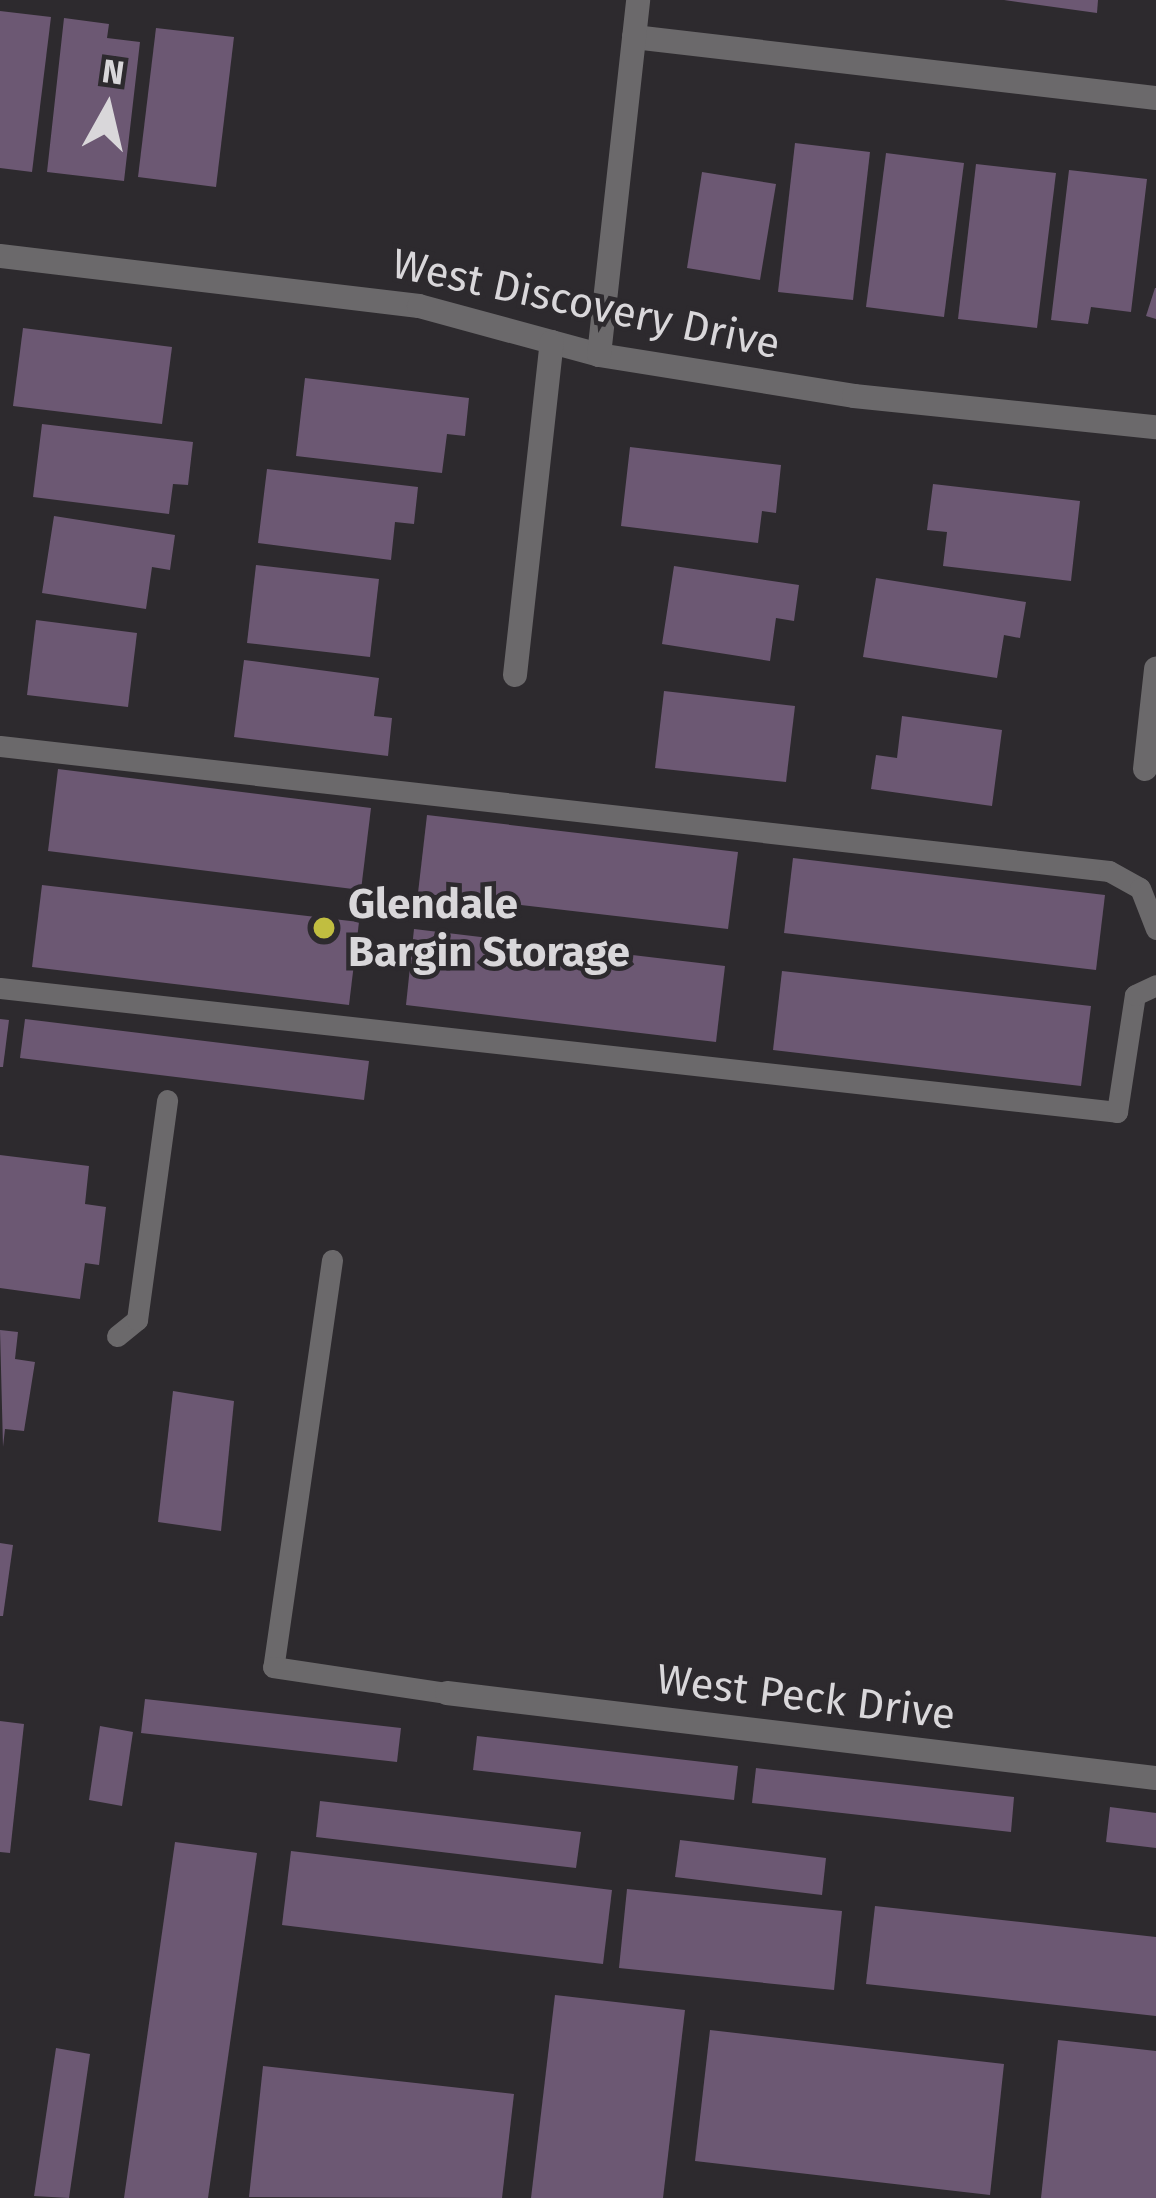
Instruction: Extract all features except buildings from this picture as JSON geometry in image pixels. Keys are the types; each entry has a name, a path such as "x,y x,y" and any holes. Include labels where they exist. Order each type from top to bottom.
{"street":[{"path":"599,355 638,0"},
{"path":"634,37 1156,98"},
{"name":"West Discovery Drive","path":"0,256 419,306 599,355 854,396 1156,427"},
{"path":"515,675 552,342"},
{"path":"1145,769 1156,669"},
{"name":"West Peck Drive","path":"447,1693 1156,1778"}],"lane":[{"path":"0,746 1108,872 1140,888 1156,929"},
{"path":"0,988 1117,1112 1135,994 1156,985"},
{"path":"117,1336 136,1320 167,1100"},
{"path":"332,1260 273,1667 447,1693"}],"place":[{"name":"Glendale Bargin Storage","path":"324,928"}]}
